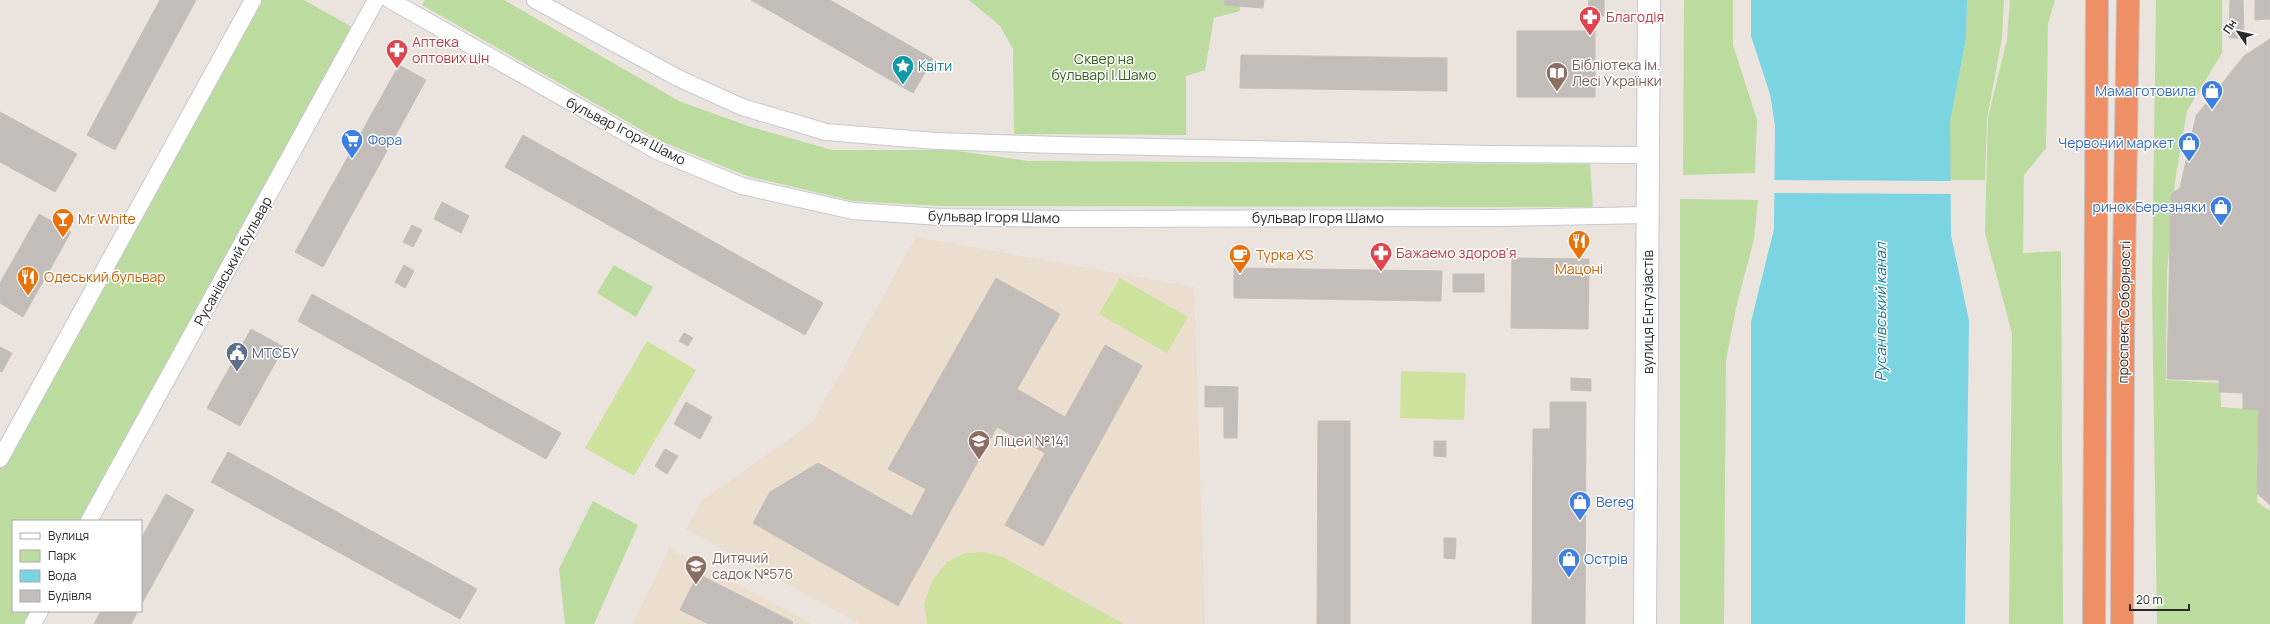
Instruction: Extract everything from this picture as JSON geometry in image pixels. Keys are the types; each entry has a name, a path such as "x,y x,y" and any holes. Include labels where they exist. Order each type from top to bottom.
{"highway":[{"name":"проспект Соборності","path":"2094,624 2097,0"},
{"name":"проспект Соборності","path":"2122,624 2123,338 2128,0"}],"street":[{"path":"0,459 253,0"},
{"name":"Русанівський бульвар","path":"90,520 376,0"},
{"name":"бульвар Ігоря Шамо","path":"390,0 659,152 742,186 853,211 940,217 1063,219 1495,218 1648,215"},
{"path":"535,0 678,78 742,107 826,132 936,141 1058,145 1490,154 1648,155"},
{"name":"вулиця Ентузіастів","path":"1645,624 1649,0"},
{"path":"33,624 39,612"}],"shaded area":[{"name":"Ліцей №141","path":"916,237 1194,287 1205,624 860,624 686,529 701,501 813,422"},
{"name":"Дитячий садок №576","path":"669,548 812,624 633,624"}],"green space":[{"path":"253,0 304,0 359,31 90,520 12,520 12,612 39,612 33,624 0,624 0,459"},
{"path":"425,0 504,0 679,101 748,126 832,150 951,150 1028,161 1590,164 1593,207 940,206 853,201 747,176 663,142 422,5"},
{"name":"Сквер на бульварі І.Шамо","path":"969,0 1239,0 1240,11 1214,18 1205,70 1186,76 1186,135 1014,134 1013,49 1000,26"},
{"path":"1684,0 1733,0 1733,45 1757,120 1755,173 1683,175"},
{"path":"1967,0 2004,0 2002,38 1987,119 1985,180 1950,180 1950,120 1966,39"},
{"path":"2010,0 2055,0 2048,24 2046,148 2024,175 2023,253 2061,251 2063,624 2009,624 2012,333 1985,233 1988,118 2007,39"},
{"path":"2156,0 2222,0 2222,53 2187,111 2175,181 2167,273 2166,380 2220,383 2221,407 2261,410 2257,502 2270,511 2270,624 2157,624 2152,290"},
{"path":"1680,199 1758,200 1754,239 1736,308 1726,360 1724,624 1680,624"},
{"path":"614,265 653,287 636,317 597,293"},
{"path":"1120,278 1188,317 1167,353 1099,314"},
{"path":"647,341 696,370 634,476 585,448"},
{"path":"1401,371 1466,373 1464,420 1400,418"},
{"path":"593,501 638,525 594,624 565,624 559,569"},
{"path":"983,552 1003,557 1124,624 927,624 924,604 932,581 947,562 965,553"}],"water":[{"name":"Русанівський канал","path":"1751,0 1967,0 1966,39 1950,122 1951,235 1969,321 1965,624 1751,624 1751,322 1774,229 1775,126 1770,94 1751,36"}],"pier":[{"path":"1772,180 1952,181 1952,194 1772,193"}],"building":[{"path":"160,0 196,0 115,150 87,135"},
{"path":"751,0 830,0 933,59 913,93"},
{"path":"1225,0 1264,0 1263,8 1224,5"},
{"path":"1589,0 1604,0 1604,16 1588,16"},
{"path":"2230,0 2243,0 2244,38 2229,38"},
{"path":"2255,0 2270,0 2270,19 2255,20"},
{"path":"1517,31 1595,31 1595,97 1517,97"},
{"name":"ринок Березняки","path":"2270,39 2270,505 2257,493 2259,410 2243,409 2243,393 2219,392 2219,380 2167,379 2171,194 2180,188 2196,116 2244,56"},
{"path":"1241,55 1447,58 1447,91 1240,88"},
{"path":"399,65 426,80 323,267 295,252"},
{"path":"0,112 77,154 55,192 0,162"},
{"path":"523,135 823,303 805,335 505,167"},
{"path":"442,202 469,216 461,233 434,219"},
{"path":"39,214 71,232 23,317 0,303 0,283"},
{"path":"412,225 422,230 413,247 403,242"},
{"path":"1512,258 1589,259 1588,329 1511,328"},
{"path":"404,265 414,271 405,288 395,282"},
{"path":"1234,268 1442,271 1441,301 1234,298"},
{"path":"1453,274 1484,274 1484,292 1453,292"},
{"path":"996,278 1060,314 1017,389 1065,417 1105,345 1142,366 1043,546 1005,525 1045,453 997,427 898,606 753,523 770,492 818,463 912,516 926,489 888,469"},
{"path":"312,294 561,433 546,459 298,321"},
{"path":"251,329 284,347 240,426 207,408"},
{"path":"684,333 693,338 688,346 679,341"},
{"path":"0,347 12,353 2,372 0,371"},
{"path":"1571,378 1591,379 1591,391 1571,390"},
{"path":"1205,386 1238,387 1237,438 1224,438 1224,407 1205,407"},
{"path":"686,402 712,417 700,439 674,424"},
{"path":"1550,402 1586,402 1585,624 1532,624 1533,429 1550,429"},
{"path":"1318,421 1350,421 1350,624 1317,624"},
{"path":"1434,441 1446,441 1446,457 1434,456"},
{"path":"665,449 678,456 667,474 655,466"},
{"path":"228,452 477,589 460,619 211,482"},
{"path":"166,494 194,510 142,603 142,537"},
{"path":"1444,538 1456,538 1455,559 1444,558"},
{"path":"698,574 793,622 792,624 709,624 680,610"},
{"path":"100,612 137,612 131,624 94,624"}],"place":[{"name":"Благодія","path":"1590,36"},
{"name":"Аптека оптових цін","path":"397,70"},
{"name":"Квіти","path":"903,86"},
{"name":"Бібліотека ім. Лесі Українки","path":"1557,92"},
{"name":"Мама готовила","path":"2212,110"},
{"name":"Фора","path":"352,160"},
{"name":"Червоний маркет","path":"2189,162"},
{"name":"ринок Березняки","path":"2221,226"},
{"name":"Mr White","path":"63,238"},
{"name":"Мацоні","path":"1579,260"},
{"name":"Бажаемо здоров'я","path":"1381,272"},
{"name":"Турка XS","path":"1240,274"},
{"name":"Одеський бульвар","path":"28,296"},
{"name":"МТСБУ","path":"237,372"},
{"name":"Ліцей №141","path":"979,460"},
{"name":"Bereg","path":"1580,522"},
{"name":"Острів","path":"1569,578"},
{"name":"Дитячий садок №576","path":"696,586"}]}
